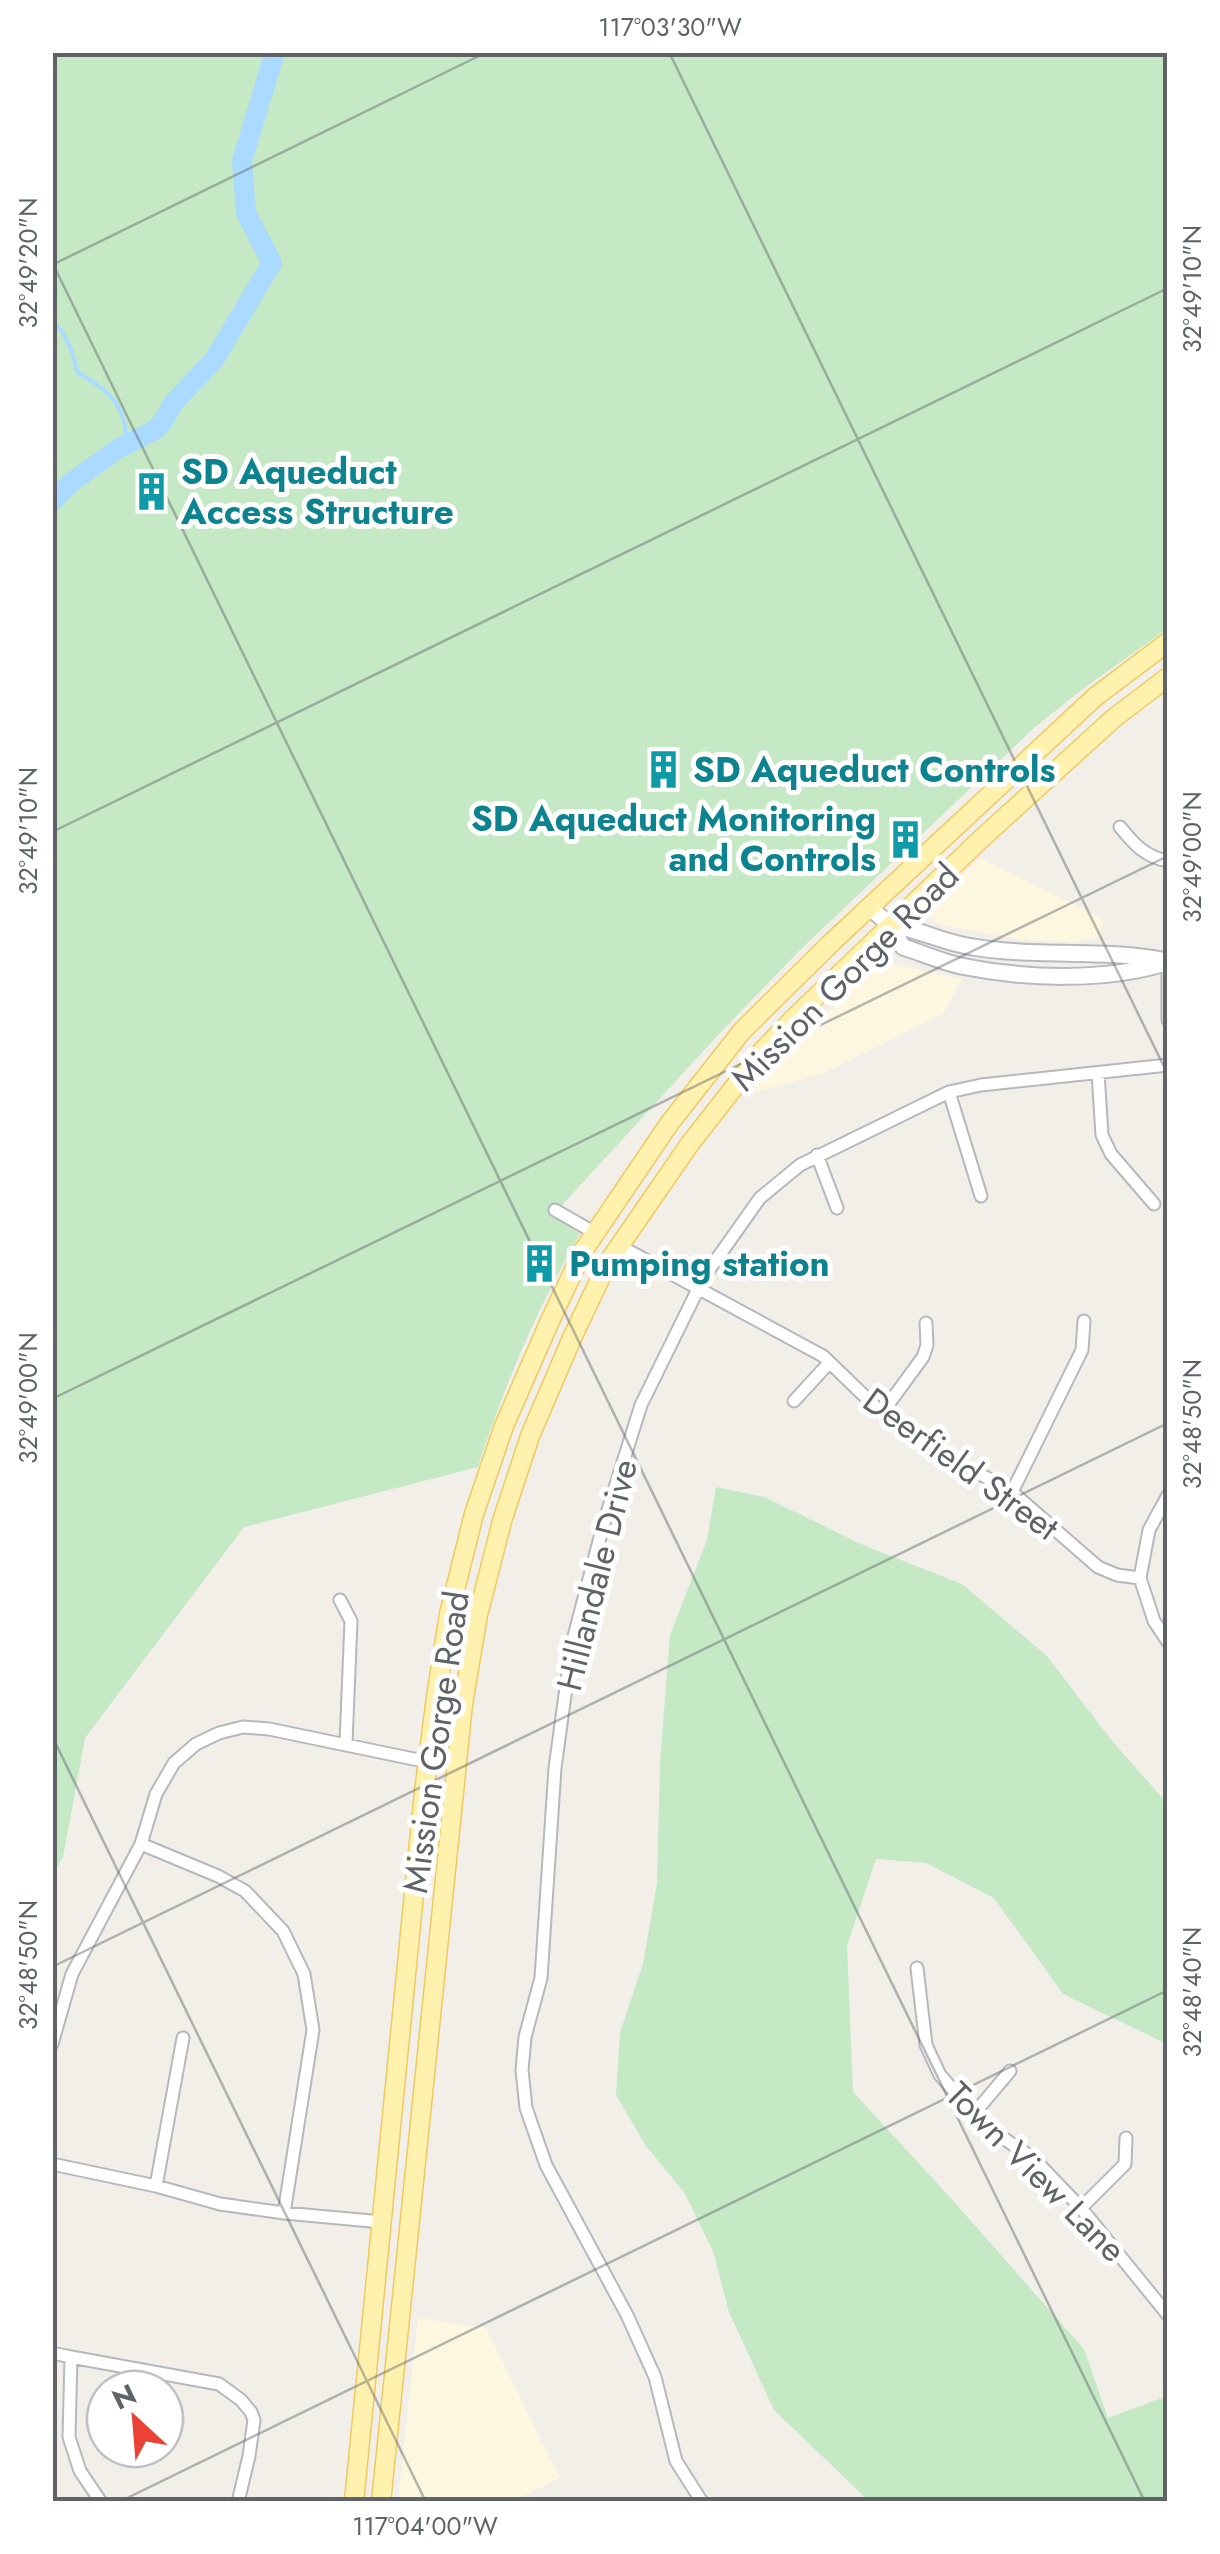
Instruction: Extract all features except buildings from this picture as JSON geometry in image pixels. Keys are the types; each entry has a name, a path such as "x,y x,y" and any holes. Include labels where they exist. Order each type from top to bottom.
{"main road":[{"name":"Mission Gorge Road","path":"354,2502 428,1762 449,1614 474,1514 511,1409 583,1251 669,1124 742,1031 1096,696 1168,642"},
{"name":"Mission Gorge Road","path":"381,2502 463,1704 478,1616 502,1521 530,1436 572,1338 620,1246 689,1144 764,1050 890,926 1114,718 1168,677"},
{"path":"869,907 890,926 911,928 970,947 1042,954 1132,954 1168,964"}],"street":[{"path":"1120,827 1141,850 1168,861"},
{"path":"1168,964 1168,1020"},
{"name":"Hillandale Drive","path":"702,2502 676,2461 655,2377 628,2315 546,2165 526,2108 522,2070 525,2037 540,1978 556,1768 572,1644 641,1405 704,1277 760,1198 800,1165 950,1092 981,1084 1168,1065"},
{"path":"1098,1073 1102,1135 1111,1154 1154,1204"},
{"path":"950,1092 981,1196"},
{"path":"817,1155 836,1208"},
{"path":"556,1210 595,1233"},
{"name":"Deerfield Street","path":"620,1246 823,1356 911,1435 1012,1492 1098,1567 1117,1576 1140,1578"},
{"path":"1012,1492 1082,1350 1084,1322"},
{"path":"882,1412 923,1357 926,1324"},
{"path":"794,1401 829,1363"},
{"path":"1168,1495 1148,1530 1140,1578 1154,1622 1168,1642"},
{"path":"340,1600 350,1621 346,1744"},
{"path":"52,2044 72,1974 141,1844 156,1794 174,1764 196,1744 243,1727 269,1729 428,1762"},
{"path":"141,1844 245,1891 283,1930 304,1974 314,2030 284,2213"},
{"name":"Town View Lane","path":"918,1968 926,2046 940,2074 984,2125 1034,2159 1080,2208 1164,2312"},
{"path":"156,2186 183,2038"},
{"path":"973,2115 1010,2071"},
{"path":"1080,2208 1125,2164 1126,2138"},
{"path":"52,2164 220,2204 382,2222"},
{"path":"52,2353 219,2384 241,2400 254,2420 238,2502"},
{"path":"71,2357 70,2437 80,2471 101,2502"}],"shaded area":[{"path":"980,858 1103,919 1100,937 1075,942 1018,939 937,924 924,912"},
{"path":"879,961 962,979 943,1014 822,1074 745,1095"},
{"path":"418,2318 486,2328 560,2478 513,2501 398,2501"}],"green space":[{"path":"53,53 1167,53 1167,629 1035,727 801,949 553,1215 580,1234 523,1348 478,1467 244,1527 85,1738 63,1857 53,1875"},
{"path":"716,1487 764,1497 863,1545 962,1584 1047,1656 1112,1741 1167,1803 1167,2044 1063,1994 994,1898 926,1863 876,1859 847,1946 853,2092 1084,2349 1108,2418 1167,2396 1167,2501 869,2501 774,2410 729,2312 713,2251 684,2192 646,2146 616,2095 620,2033 643,1964 657,1883 660,1763 670,1635 707,1540"}],"waterway":[{"path":"52,502 69,484 119,448 162,423 174,402 214,360 272,263 246,213 242,161 275,52"},
{"path":"52,321 69,344 77,372 107,392 119,408 127,444"}],"place":[{"name":"SD Aqueduct Access Structure","path":"151,492"},
{"name":"SD Aqueduct Controls","path":"663,770"},
{"name":"SD Aqueduct Monitoring and Controls","path":"906,839"},
{"name":"Pumping station","path":"539,1264"}]}
